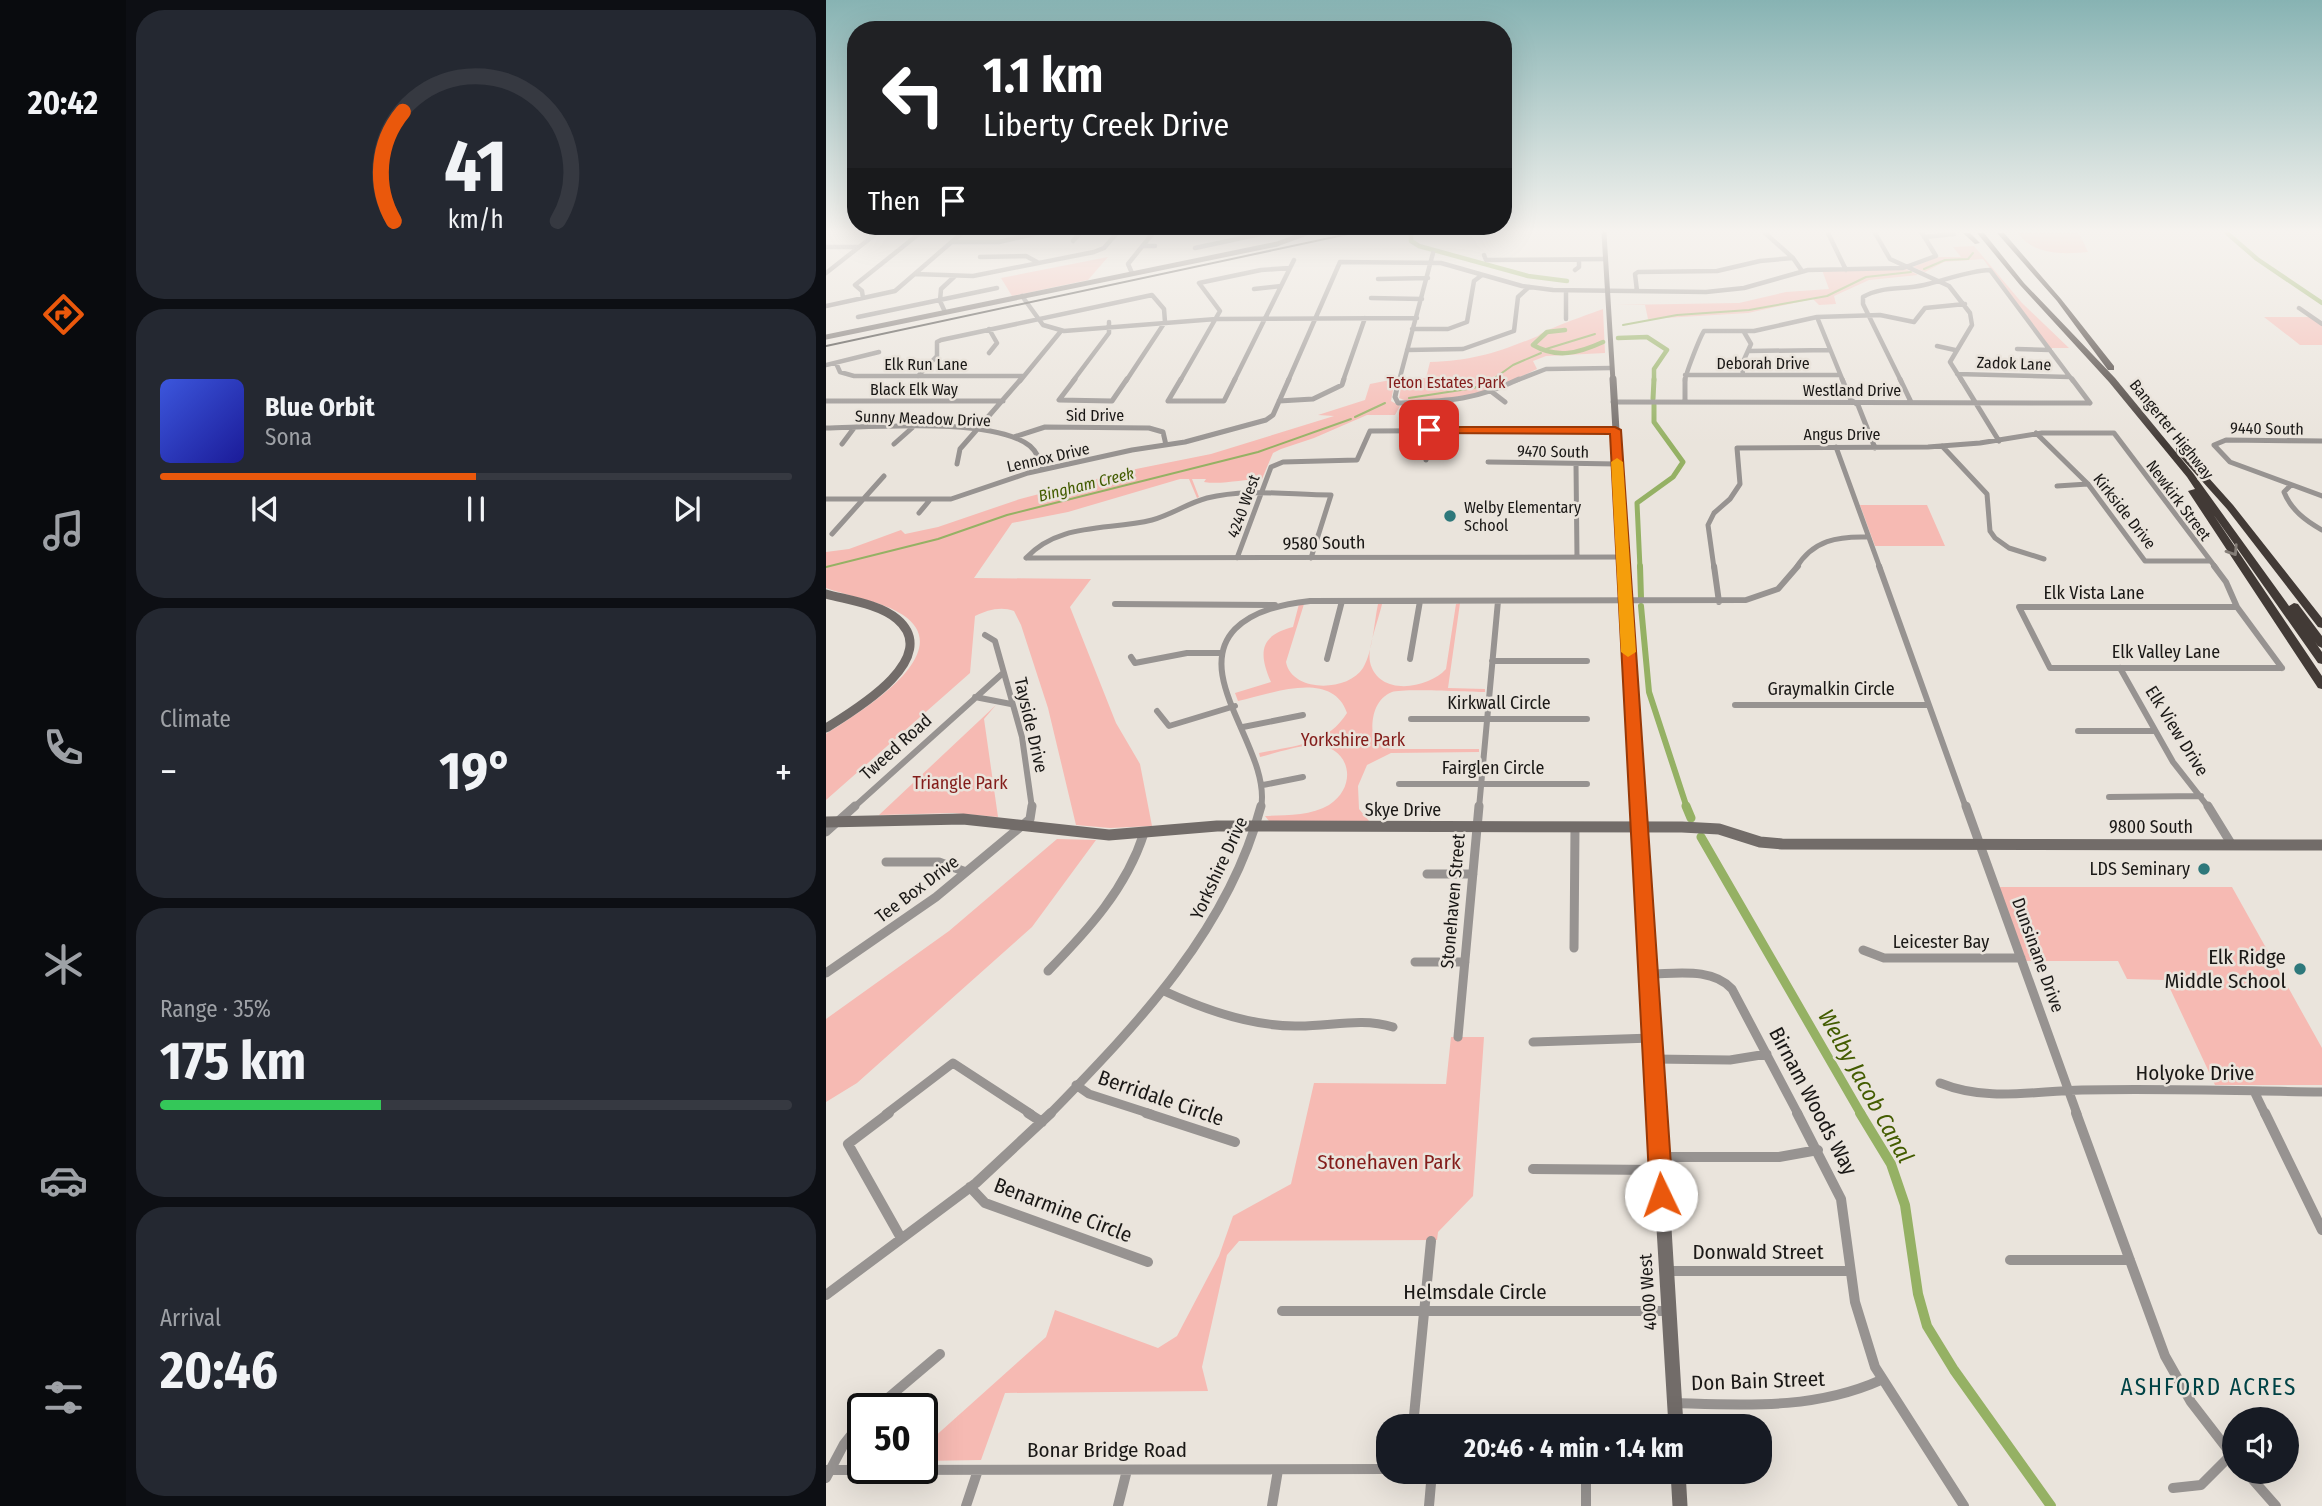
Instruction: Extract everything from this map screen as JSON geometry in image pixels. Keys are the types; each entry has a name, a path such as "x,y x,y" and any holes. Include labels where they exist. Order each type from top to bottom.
{"highway":[{"path":"2029,303 2116,380"},
{"name":"Bangerter Highway","path":"2041,303 2116,380"},
{"name":"Bangerter Highway","path":"2047,303 2116,380 2236,525 2322,644"},
{"path":"2061,303 2116,380"},
{"path":"2160,433 2230,507 2322,625"},
{"path":"2160,433 2322,685"},
{"name":"Bangerter Highway","path":"2160,433 2322,660"}],"main road":[{"path":"826,337 987,303"},
{"name":"4000 West","path":"1607,303 1674,1414"},
{"path":"826,594 895,618 906,628 911,642 905,663 892,680 826,728"},
{"name":"Skye Drive","path":"832,822 948,818 1087,834 1144,833 1206,827 1714,828 1776,844 1980,845"},
{"name":"9800 South","path":"1980,845 2322,845"},
{"path":"1679,1484 1681,1506"}],"street":[{"path":"858,317 928,303"},
{"path":"941,303 945,312"},
{"path":"1027,303 1044,326 1061,331 1109,325 1216,319 1417,318"},
{"path":"918,376 937,356 938,341 1110,303"},
{"path":"1109,325 1109,333 1060,401 1113,401 1164,322 1164,309 1158,303"},
{"path":"1216,303 1219,307 1216,319 1168,401 1224,401 1272,303"},
{"path":"1321,303 1279,401 1313,399 1342,385 1365,318"},
{"path":"1421,303 1396,388 1395,397 1398,403 1447,403 1492,392 1540,370 1611,369"},
{"path":"1412,329 1451,329 1463,326 1470,303"},
{"path":"1407,350 1468,348 1514,331 1517,303"},
{"path":"1566,303 1566,319"},
{"path":"1864,303 1911,402"},
{"path":"2015,303 2070,377"},
{"path":"1685,402 1685,375 1697,352 1700,334 1706,331 1744,332 1816,317 1869,315 1914,322 1925,308 1965,304 1972,322 1950,359 1973,402 1999,440"},
{"path":"2298,308 2322,324"},
{"path":"1816,317 1850,400 1863,417 1875,447"},
{"path":"989,329 997,343 989,354"},
{"path":"957,464 960,449 980,429 1061,331"},
{"path":"1743,375 1742,364 1749,351 1750,340 1744,332"},
{"path":"1937,346 1955,350"},
{"path":"2017,349 2050,350"},
{"path":"1749,351 1830,350"},
{"path":"826,365 878,352"},
{"name":"Elk Run Lane","path":"836,363 839,372 850,375 1023,376"},
{"name":"Zadok Lane","path":"1957,374 2070,377"},
{"name":"Deborah Drive","path":"1685,375 1840,375"},
{"name":"Westland Drive","path":"1613,402 2090,403 2070,377"},
{"path":"1492,392 1506,402"},
{"name":"Black Elk Way","path":"826,401 1003,401"},
{"name":"Lennox Drive","path":"826,499 929,501 963,496 1043,469 1167,445 1259,423 1273,415 1279,401"},
{"name":"Sid Drive","path":"1014,437 1045,427 1149,428 1163,432 1167,445"},
{"name":"Sunny Meadow Drive","path":"826,428 980,429 1014,437 1034,449 1043,469"},
{"path":"842,444 854,428"},
{"path":"894,444 912,428"},
{"path":"1426,460 1431,430 1615,430"},
{"name":"4240 West","path":"1237,558 1259,495 1270,469 1275,464 1357,460 1370,431 1431,430"},
{"name":"Angus Drive","path":"1719,602 1708,525 1714,513 1730,499 1740,484 1741,474 1736,449 1942,446 2036,433 2113,433"},
{"name":"Kirkside Drive","path":"2036,433 2088,484 2145,561 2210,561"},
{"name":"Newkirk Street","path":"2113,433 2226,582 2237,607 2282,668"},
{"name":"9440 South","path":"2291,485 2228,461 2214,445 2222,440 2322,441"},
{"path":"1942,446 1954,462 1987,494 1991,509 1989,525 1997,540 2020,553 2045,559"},
{"name":"Dunsinane Drive","path":"1836,447 2158,1339 2178,1383 2222,1442"},
{"name":"9470 South","path":"1488,462 1617,464"},
{"path":"1576,464 1577,557"},
{"path":"832,534 884,476"},
{"path":"2057,486 2088,484"},
{"path":"2322,496 2291,485 2284,492 2286,498 2306,520 2322,530"},
{"path":"1179,508 1214,496 1331,495 1311,558"},
{"path":"919,513 929,501"},
{"path":"1179,508 1186,514"},
{"name":"9580 South","path":"1179,508 1153,519 1081,529 1035,548 1026,558 1623,557"},
{"path":"1115,604 1746,600 1767,595 1787,582 1813,547 1841,538 1868,537"},
{"path":"1327,659 1342,601"},
{"path":"1409,659 1420,601"},
{"name":"Stonehaven Street","path":"1458,1037 1498,601"},
{"path":"1245,604 1249,619"},
{"path":"1131,657 1135,663 1187,653 1222,653 1229,638 1249,619 1279,605"},
{"name":"Elk Vista Lane","path":"2050,668 2019,607 2237,607"},
{"name":"Tayside Drive","path":"985,635 995,641 1021,737 1032,809 1030,819 1022,825"},
{"name":"Yorkshire Drive","path":"826,1294 970,1187 1042,1122 1164,990 1219,911 1238,874 1262,808 1263,785 1220,668 1222,653"},
{"path":"1492,661 1587,661"},
{"name":"Elk Valley Lane","path":"2050,668 2282,668"},
{"name":"Elk View Drive","path":"2120,668 2179,771 2201,796 2232,845"},
{"name":"Tweed Road","path":"826,832 832,822 1003,673"},
{"path":"975,696 1012,704"},
{"name":"Graymalkin Circle","path":"1735,705 1928,705"},
{"path":"1157,711 1169,726 1235,706"},
{"path":"1243,727 1303,715"},
{"name":"Kirkwall Circle","path":"1410,719 1587,719"},
{"path":"2078,731 2155,731"},
{"path":"1263,785 1303,777"},
{"name":"Fairglen Circle","path":"1399,784 1587,784"},
{"path":"2109,797 2201,796"},
{"name":"Tee Box Drive","path":"826,972 923,907 1022,825"},
{"path":"1574,948 1575,828"},
{"path":"1048,971 1104,909 1131,867 1144,833"},
{"path":"886,862 939,862 966,872"},
{"path":"1427,874 1473,874"},
{"name":"Leicester Bay","path":"1863,950 1884,958 2021,958"},
{"path":"1415,961 1465,962"},
{"name":"Birnam Woods Way","path":"1648,974 1709,974 1724,980 1732,989 1818,1150 1843,1203 1850,1271 1860,1328 1881,1380 1964,1506"},
{"path":"1164,990 1177,997 1273,1025 1303,1027 1370,1021 1392,1027"},
{"path":"1533,1042 1652,1038"},
{"path":"1653,1059 1730,1060 1767,1054"},
{"path":"901,1238 848,1144 953,1063 1042,1122"},
{"name":"Holyoke Drive","path":"1940,1083 1966,1093 2322,1092"},
{"name":"Berridale Circle","path":"1076,1086 1089,1094 1235,1142"},
{"path":"2254,1091 2322,1230"},
{"path":"1533,1169 1779,1157 1818,1150"},
{"name":"Benarmine Circle","path":"970,1187 985,1203 1148,1262"},
{"path":"1414,1414 1431,1241"},
{"path":"2010,1261 2130,1261"},
{"name":"Donwald Street","path":"1666,1271 1850,1271"},
{"name":"Helmsdale Circle","path":"1282,1311 1668,1311"},
{"path":"893,1393 940,1354"},
{"name":"Don Bain Street","path":"1674,1403 1811,1402 1850,1394 1881,1380"},
{"path":"827,1473 847,1440"},
{"path":"2173,1488 2201,1485 2222,1467"},
{"name":"Bonar Bridge Road","path":"827,1473 1376,1469"},
{"path":"966,1506 978,1470"},
{"path":"1118,1506 1128,1470"},
{"path":"1272,1506 1279,1470"},
{"path":"1429,1506 1431,1484"},
{"path":"1586,1484 1586,1506"},
{"path":"2257,1484 2276,1506"}],"green space":[{"path":"1793,303 1748,313 1648,319 1645,305 1615,305"},
{"path":"2016,303 2022,303 2069,348 2050,348"},
{"name":"Teton Estates Park","path":"1603,309 1605,353 1546,356 1533,361 1537,369 1499,387 1454,400 1407,401 1399,398 1403,378 1426,378 1430,362 1473,358 1498,351"},
{"path":"2264,317 2311,317 2322,326 2322,345 2300,345"},
{"path":"1395,379 1391,401 1400,406 1395,415 1367,415 1281,449 1273,453 1262,479 1218,483 1204,482 1206,479 1192,479 1199,497 1197,498 1189,479 1180,479 1068,512 1012,523 974,578 1091,579 1070,607 1116,723 1140,764 1152,826 1110,828 1076,825 1048,708 1021,625 1014,611 1004,609 989,610 975,616 970,673 826,800 826,734 878,699 911,665 919,648 917,631 903,615 876,603 826,588 826,552 849,549 901,530 905,534 938,527 1020,499 1131,470 1211,454 1334,416 1318,415 1365,400 1370,384"},
{"path":"1860,505 1927,505 1945,546 1875,546"},
{"name":"Yorkshire Park","path":"1460,603 1448,688 1485,689 1485,692 1392,692 1377,706 1372,725 1373,738 1391,749 1479,749 1479,752 1391,753 1367,765 1358,786 1359,809 1369,821 1269,821 1265,816 1306,813 1329,805 1339,797 1345,787 1346,767 1335,751 1325,746 1293,748 1260,757 1259,753 1297,746 1319,738 1339,724 1347,713 1339,700 1328,692 1315,688 1283,690 1238,701 1235,693 1271,682 1264,662 1265,647 1274,635 1293,627 1299,604 1304,604 1286,662 1290,672 1298,679 1321,686 1345,682 1363,668 1371,647 1370,662 1383,681 1404,686 1428,681 1446,669 1456,604"},
{"path":"1378,604 1382,604 1374,633 1372,640"},
{"name":"Triangle Park","path":"996,705 984,719 998,817 953,813 879,815"},
{"path":"1057,839 1096,840 1032,927 857,1083 826,1102 826,1019 949,931"},
{"path":"1999,887 2232,887 2322,1048 2322,1085 2215,1085 2166,980 2127,979 2118,961 2026,961"},
{"name":"Stonehaven Park","path":"1451,1037 1484,1037 1473,1196 1438,1232 1437,1240 1239,1241 1227,1255 1202,1367 1208,1391 1005,1393 981,1460 938,1461 938,1434 1046,1337 1055,1310 1158,1348 1177,1336 1219,1256 1233,1216 1291,1184 1314,1083 1446,1084"}],"waterway":[{"name":"Bingham Creek","path":"1623,325 1677,315 1749,310 1786,303"},
{"name":"Bingham Creek","path":"1565,330 1547,332 1533,345 1551,352 1568,353 1603,342"},
{"name":"Bingham Creek","path":"1546,349 1595,334"},
{"name":"Welby Jacob Canal","path":"1618,338 1647,337 1667,350 1654,369 1654,379"},
{"name":"Bingham Creek","path":"1409,398 1474,388 1492,380 1513,365 1541,353"},
{"name":"Welby Jacob Canal","path":"1653,399 1654,379"},
{"name":"Bingham Creek","path":"1355,417 1385,403"},
{"name":"Welby Jacob Canal","path":"1640,568 1637,503 1673,477 1683,462 1654,422 1654,405"},
{"name":"Bingham Creek","path":"826,567 938,539 1007,515 1258,452 1351,419"},
{"name":"Welby Jacob Canal","path":"1640,566 1641,598"},
{"name":"Welby Jacob Canal","path":"1641,606 1649,692 1687,808"},
{"name":"Welby Jacob Canal","path":"1686,806 1691,818"},
{"name":"Welby Jacob Canal","path":"1701,837 1861,1114"},
{"name":"Welby Jacob Canal","path":"1860,1113 1891,1164 1905,1205 1918,1294 1927,1326 1954,1370 2051,1506"}],"tram line":[{"path":"826,346 1025,303"}],"slow traffic":[{"path":"1617,462 1628,652"}],"place":[{"name":"Welby Elementary School","path":"1450,516"},
{"name":"LDS Seminary","path":"2204,869"},
{"name":"Elk Ridge Middle School","path":"2300,969"}],"district":[{"name":"ASHFORD ACRES","path":"2209,1387"}],"route":[{"path":"1429,430 1615,430 1661,1195"}]}
